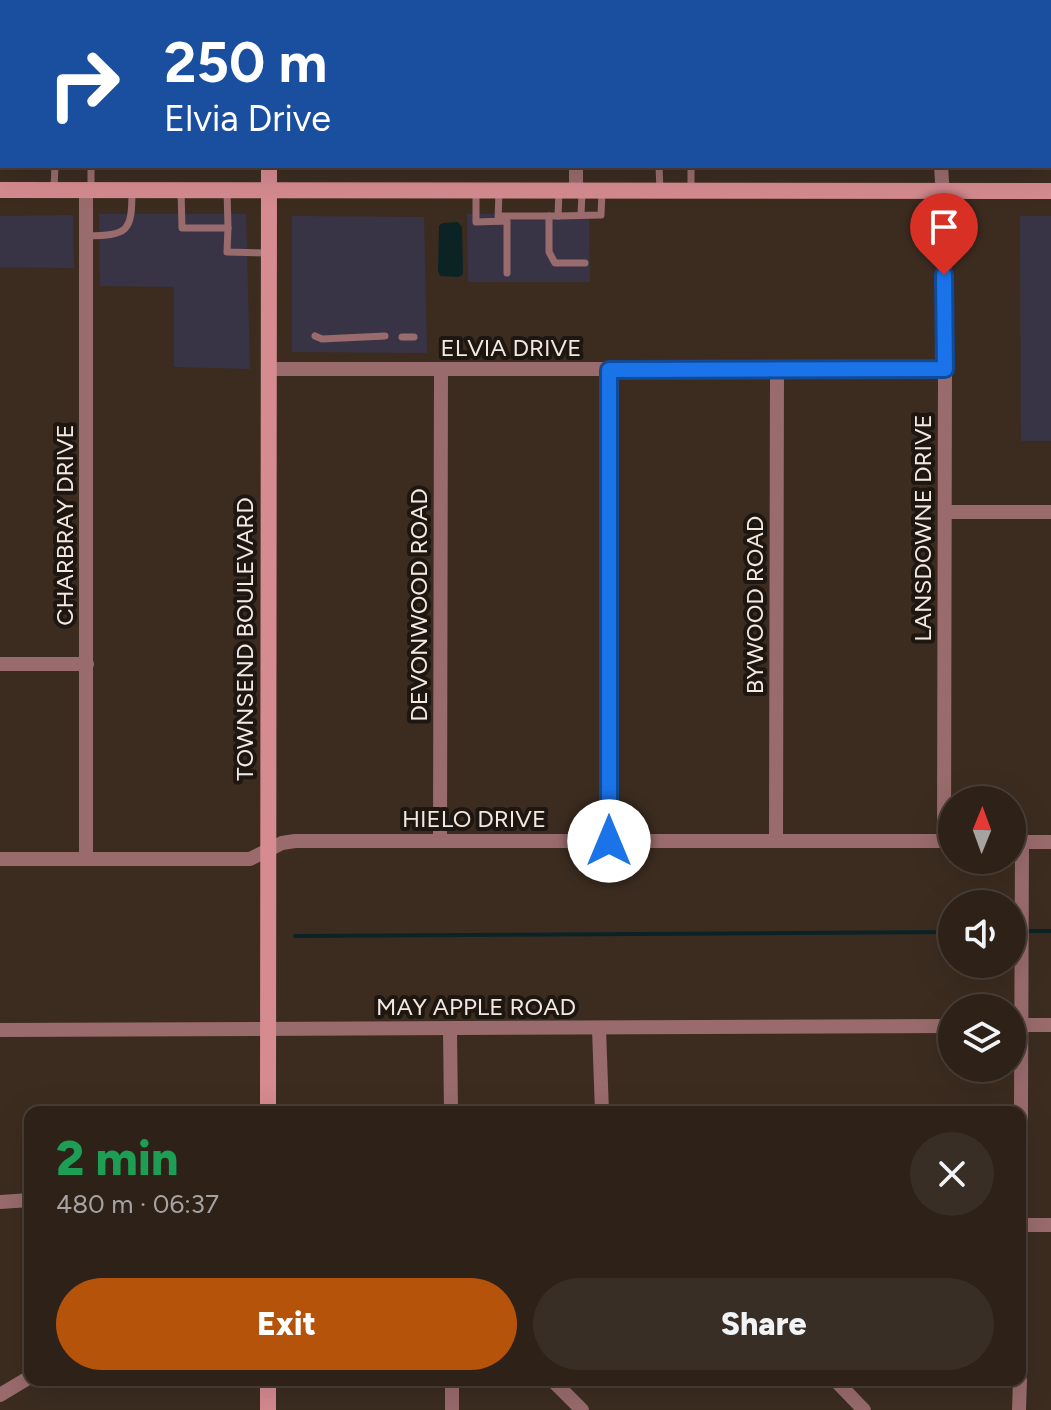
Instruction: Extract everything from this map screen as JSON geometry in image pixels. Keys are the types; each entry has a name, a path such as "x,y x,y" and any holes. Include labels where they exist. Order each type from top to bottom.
{"main road":[{"name":"TOWNSEND BOULEVARD","path":"268,1106 269,168"},
{"path":"0,190 1051,191"},
{"path":"268,1386 268,1410"}],"street":[{"path":"572,191 576,168"},
{"name":"LANSDOWNE DRIVE","path":"941,168 947,786"},
{"name":"CHARBRAY DRIVE","path":"86,859 88,190"},
{"name":"ELVIA DRIVE","path":"269,369 945,369"},
{"name":"BYWOOD ROAD","path":"776,841 777,369"},
{"name":"DEVONWOOD ROAD","path":"440,841 441,370"},
{"path":"609,370 609,841"},
{"path":"945,512 1051,512"},
{"path":"0,664 87,664"},
{"name":"HIELO DRIVE","path":"0,859 250,859 269,848 295,841 938,841"},
{"path":"1026,842 1051,842"},
{"path":"1017,874 1018,994"},
{"path":"1026,1025 1051,1025"},
{"name":"MAY APPLE ROAD","path":"0,1030 938,1026"},
{"path":"599,1029 602,1106"},
{"path":"450,1030 451,1106"},
{"path":"1019,1082 1020,1106"},
{"path":"0,1202 24,1200"},
{"path":"1026,1225 1051,1225"},
{"path":"0,1395 24,1381"},
{"path":"452,1386 452,1410"},
{"path":"558,1386 582,1410"},
{"path":"841,1386 864,1410"},
{"path":"1019,1410 1020,1386"}],"lane":[{"path":"54,190 55,168"},
{"path":"88,190 91,168"},
{"path":"659,168 660,191"},
{"path":"691,168 691,191"},
{"path":"86,236 116,236 123,233 131,223 132,190"},
{"path":"181,190 182,228 228,228"},
{"path":"227,190 227,252 269,253"},
{"path":"476,191 476,222 601,215 602,191"},
{"path":"498,219 499,191"},
{"path":"572,191 581,215"},
{"path":"572,191 553,216 549,252 555,263 585,263"},
{"path":"498,219 507,221 507,273"},
{"path":"315,336 322,339 385,336"},
{"path":"402,337 414,337"}],"shaded area":[{"path":"99,214 246,214 250,369 174,367 174,287 100,286"},
{"path":"467,214 589,214 590,282 468,282"},
{"path":"73,215 74,268 0,267 0,216"},
{"path":"292,216 424,217 427,353 292,352"},
{"path":"1020,216 1051,216 1051,441 1021,441"}],"water":[{"path":"458,222 462,227 463,274 459,277 440,276 439,226"}],"waterway":[{"path":"1026,931 1051,931"},
{"path":"295,936 938,932"}],"route":[{"path":"609,841 609,370 945,369 944,275"}]}
